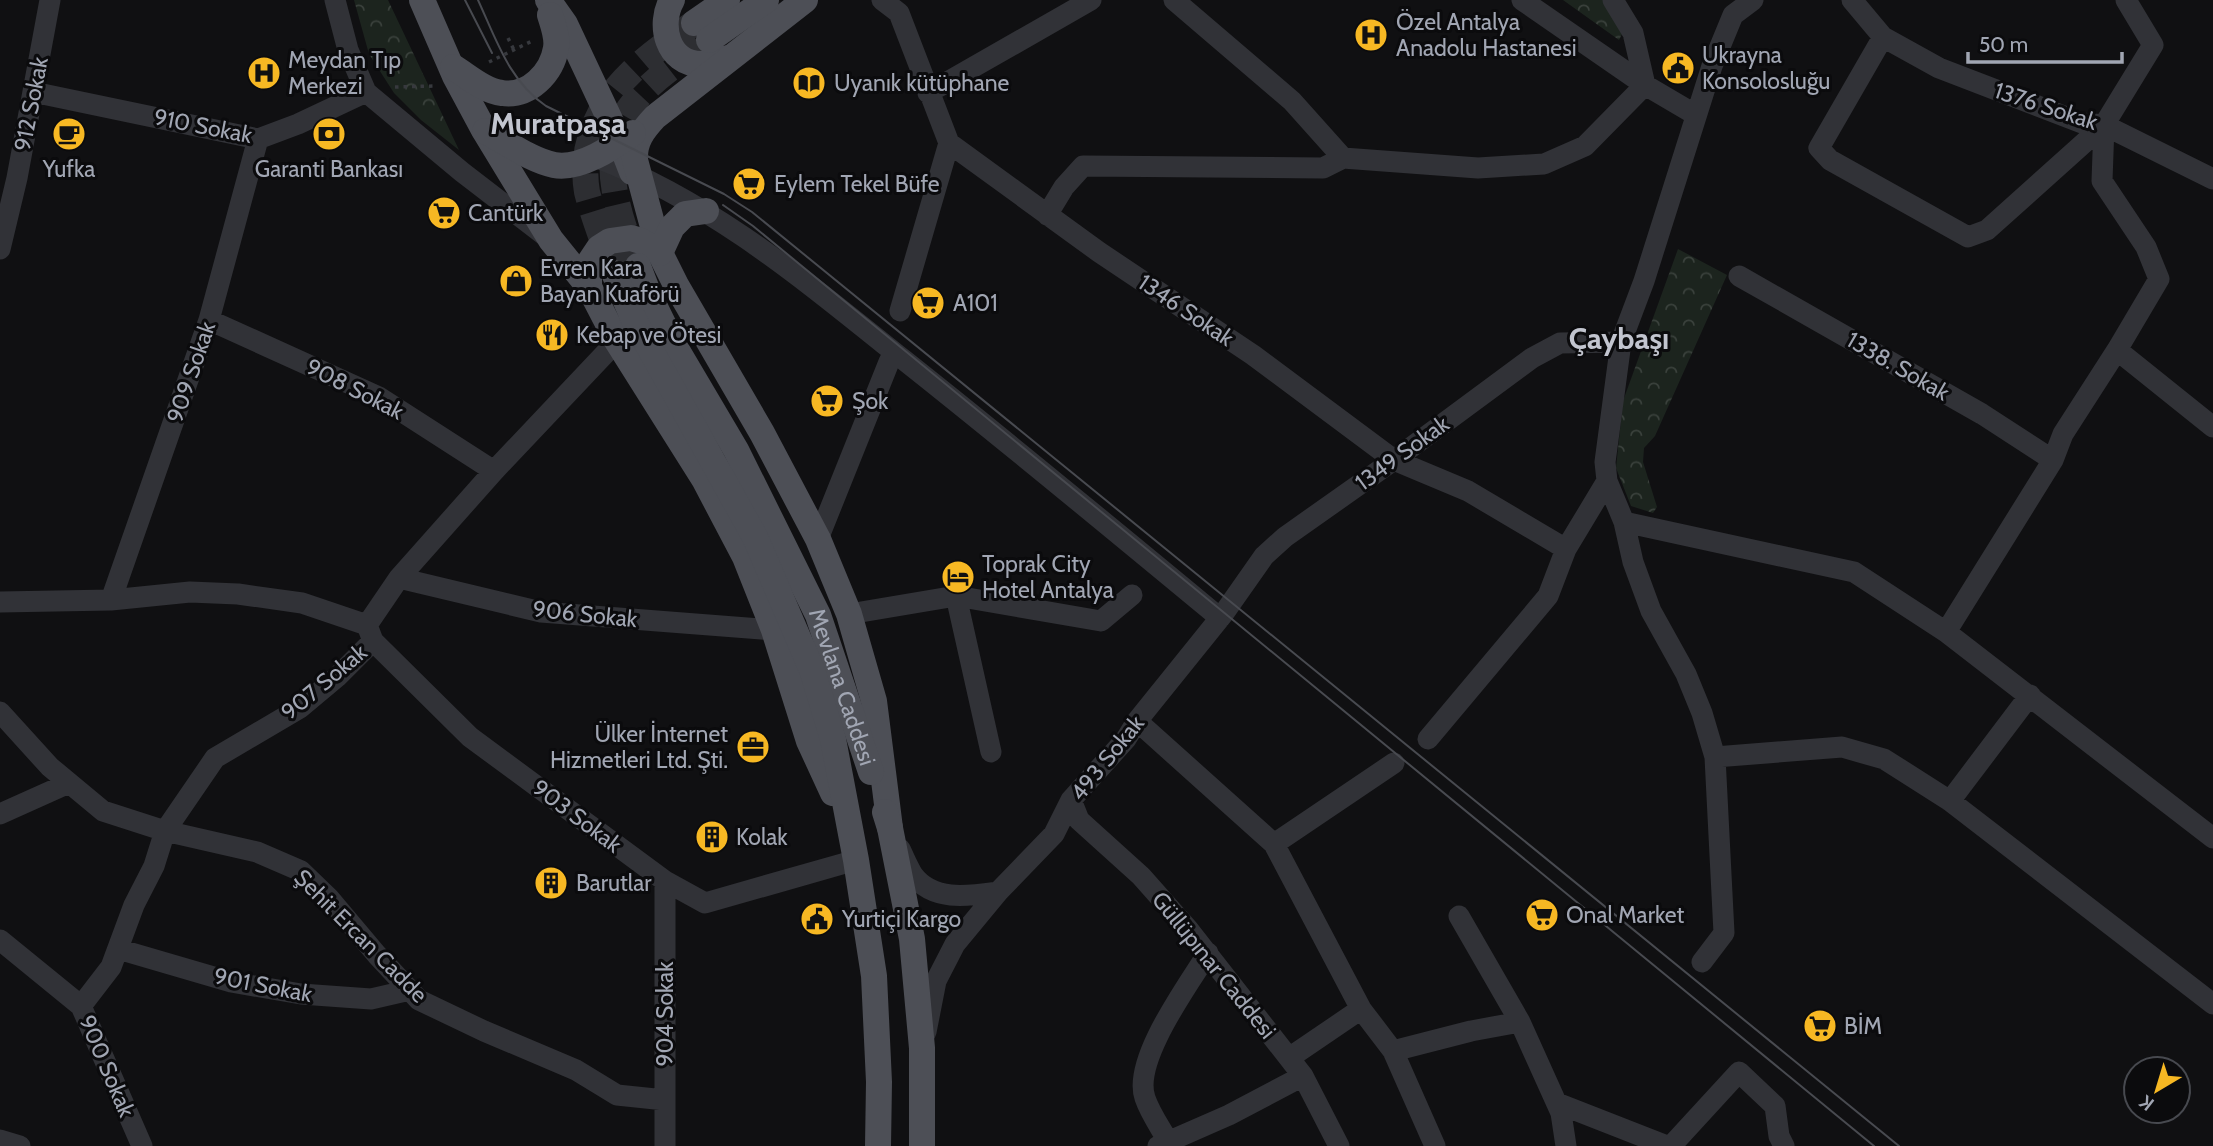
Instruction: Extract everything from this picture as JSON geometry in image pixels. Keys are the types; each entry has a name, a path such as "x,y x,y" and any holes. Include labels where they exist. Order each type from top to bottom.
{"main road":[{"path":"422,0 484,130 551,240 589,288 617,341 704,479 745,557 774,631 809,741 850,829"},
{"path":"457,70 484,88 502,93 526,91 548,69 556,47 555,29 547,0"},
{"path":"547,0 565,24 635,172 646,206 637,264"},
{"path":"672,0 664,19 665,30 673,49 690,61 700,64 729,58"},
{"path":"727,0 702,32 766,0"},
{"path":"484,130 533,157 556,166 595,157 655,117 805,0"},
{"path":"635,172 635,149 641,133 655,117"},
{"path":"637,264 685,214 706,211"},
{"path":"589,288 589,263 599,248 610,241 631,238 641,241 637,264"},
{"path":"637,264 676,285 762,433 818,539 849,614 874,701 890,828"},
{"name":"Mevlana Caddesi","path":"637,264 671,340 736,450 818,615 890,828 912,939 922,1048 922,1146"},
{"name":"Mevlana Caddesi","path":"637,264 634,320 755,537 812,670 834,739 874,976 879,1082 878,1146"}],"street":[{"name":"912 Sokak","path":"0,249 9,176 33,92 50,0"},
{"path":"335,0 348,51 366,92 462,172 551,240"},
{"path":"882,0 899,13 948,143 900,311"},
{"path":"928,93 1091,0"},
{"path":"1174,0 1292,102 1343,158"},
{"path":"1522,0 1645,85 1696,115"},
{"path":"1614,0 1633,33 1645,85"},
{"path":"1702,962 1724,933 1715,757 1702,713 1686,674 1651,611 1633,562 1624,522 1607,481 1605,462 1621,342 1644,281 1733,8 1753,0"},
{"name":"1376 Sokak","path":"1852,0 1883,37 1939,68 2082,123 2104,125 2213,179"},
{"path":"1883,37 1819,148 1830,160 1968,237 1987,230 2104,125 2153,45 2126,0"},
{"path":"1047,215 1064,187 1083,166 1323,167 1343,158 1478,169 1544,164 1585,146 1645,85"},
{"name":"910 Sokak","path":"33,92 258,139 298,124 366,92"},
{"path":"1946,632 2053,460 2063,433 2159,279 2146,247 2102,181 2104,125"},
{"name":"909 Sokak","path":"111,600 209,320 258,139"},
{"name":"1346 Sokak","path":"948,143 1047,215 1253,355 1394,460 1468,491 1566,550"},
{"path":"595,157 635,172 706,211 774,257 1058,482 1218,620"},
{"name":"1338. Sokak","path":"1739,276 1982,414 2053,460"},
{"name":"908 Sokak","path":"209,320 379,397 494,471"},
{"name":"907 Sokak","path":"81,1006 111,967 134,905 154,866 165,831 215,758 300,708 337,677 370,633 399,578 494,471 617,341"},
{"name":"1349 Sokak","path":"1218,620 1264,556 1285,537 1521,366 1560,343 1621,342"},
{"path":"2117,350 2213,427"},
{"path":"818,539 889,362"},
{"path":"1428,739 1548,596 1566,550 1607,481"},
{"path":"1624,522 1854,572 1946,632 2213,838"},
{"name":"906 Sokak","path":"399,578 541,612 774,631"},
{"name":"903 Sokak","path":"0,602 111,600 190,592 238,594 302,603 370,633 470,737 665,881 705,903 856,860"},
{"path":"849,614 956,596 1101,621 1132,595"},
{"path":"956,596 991,752"},
{"name":"493 Sokak","path":"922,1048 936,981 955,944 998,892 1054,834 1071,800 1126,739 1137,721 1218,620"},
{"path":"1950,801 2030,695"},
{"name":"Şehit Ercan Cadde","path":"0,712 50,768 103,811 165,831 257,852 300,871 329,898 419,1000 576,1070 617,1095 665,1100"},
{"path":"1137,721 1274,844 1361,1009 1393,1051 1435,1146"},
{"path":"1715,757 1842,747 1884,759 1950,801 2213,1004"},
{"path":"1274,844 1394,763"},
{"path":"0,814 69,783"},
{"name":"Güllüpınar Caddesi","path":"1071,800 1079,820 1140,876 1208,953 1303,1076 1339,1146"},
{"path":"890,828 913,874 923,885 954,897 998,892"},
{"name":"904 Sokak","path":"665,881 666,1146"},
{"path":"1460,916 1521,1023 1561,1112 1566,1146"},
{"name":"900 Sokak","path":"0,940 81,1006 142,1146"},
{"name":"901 Sokak","path":"118,949 231,982 301,994 371,999 410,990"},
{"path":"1208,953 1161,1029 1143,1068 1144,1096 1163,1144 1229,1115 1303,1076"},
{"path":"1289,1058 1361,1009"},
{"path":"1393,1051 1471,1031 1521,1023"},
{"path":"1557,1103 1669,1146 1740,1072 1775,1106 1779,1136 1784,1146"},
{"path":"0,1140 20,1146"}],"path":[{"path":"457,70 514,50 555,29"},
{"path":"508,38 514,50"},
{"path":"395,87 434,86"}],"green space":[{"path":"354,0 388,0 459,150 421,120 394,93 369,54"},
{"path":"1563,0 1603,0 1623,32 1619,40"},
{"path":"1678,249 1727,275 1655,436 1644,448 1643,462 1657,507 1653,513 1631,506 1616,468 1623,401"}],"tunnel":[{"path":"614,273 587,192 586,165 590,139 606,102 631,72 694,23"},
{"path":"638,266 617,204 612,162 615,141 622,121 642,93 709,40"}],"tram line":[{"path":"465,0 492,53"},
{"path":"478,0 513,72 533,96 546,106 724,194 752,212 1899,1146"},
{"path":"723,205 753,226 1874,1146"}],"place":[{"name":"Özel Antalya Anadolu Hastanesi","path":"1371,35"},
{"name":"Ukrayna Konsolosluğu","path":"1678,68"},
{"name":"Meydan Tıp Merkezi","path":"264,73"},
{"name":"Uyanık kütüphane","path":"809,83"},
{"name":"Yufka","path":"69,134"},
{"name":"Garanti Bankası","path":"329,134"},
{"name":"Eylem Tekel Büfe","path":"749,184"},
{"name":"Cantürk","path":"444,213"},
{"name":"Evren Kara Bayan Kuaförü","path":"516,281"},
{"name":"A101","path":"928,303"},
{"name":"Kebap ve Ötesi","path":"552,335"},
{"name":"Şok","path":"827,401"},
{"name":"Toprak City Hotel Antalya","path":"958,577"},
{"name":"Ülker İnternet Hizmetleri Ltd. Şti.","path":"753,747"},
{"name":"Kolak","path":"712,837"},
{"name":"Barutlar","path":"551,883"},
{"name":"Onal Market","path":"1542,915"},
{"name":"Yurtiçi Kargo","path":"817,919"},
{"name":"BİM","path":"1820,1026"}],"district":[{"name":"Muratpaşa","path":"558,124"},
{"name":"Çaybaşı","path":"1619,339"}]}
